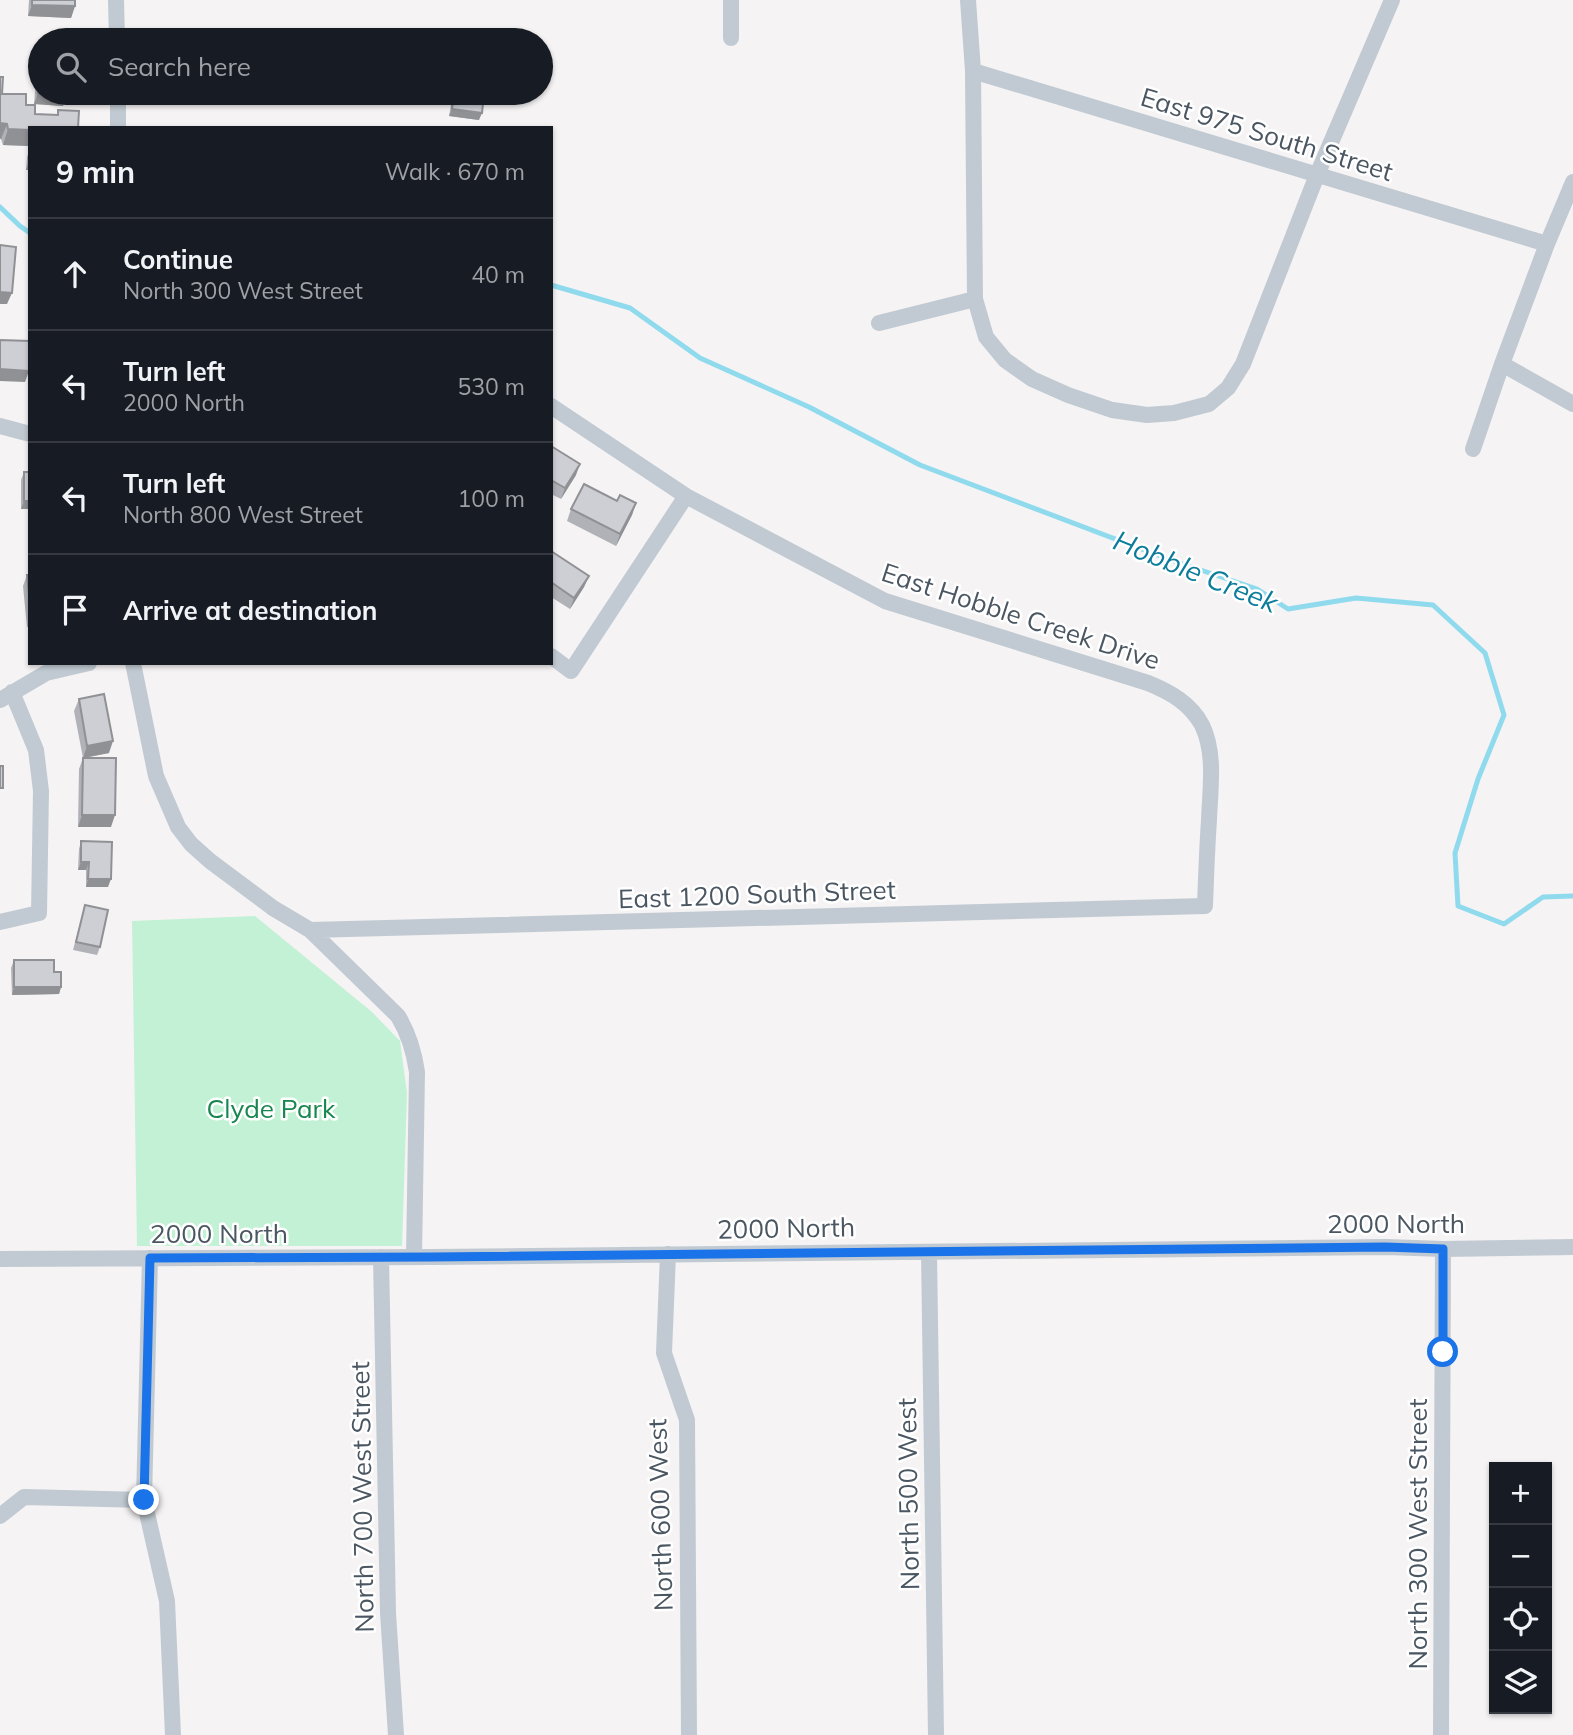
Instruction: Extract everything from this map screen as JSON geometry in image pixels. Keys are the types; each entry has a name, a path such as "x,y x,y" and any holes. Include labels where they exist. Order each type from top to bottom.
{"street":[{"path":"116,0 117,28"},
{"path":"731,0 731,38"},
{"path":"968,0 973,71 975,299 986,337 1005,360 1044,385 1112,410 1147,415 1174,413 1209,404 1228,388 1243,364 1317,175 1392,0"},
{"name":"East 975 South Street","path":"973,71 1546,244"},
{"path":"118,105 118,126"},
{"path":"1473,449 1546,244 1573,182"},
{"path":"879,323 975,299"},
{"path":"1502,364 1573,404"},
{"name":"East Hobble Creek Drive","path":"553,407 686,496 885,601 1170,692 1188,706 1201,725 1209,747 1211,770 1205,906"},
{"path":"0,426 28,433"},
{"path":"553,658 571,671 686,496"},
{"path":"0,922 38,913 41,791 36,750 6,696 46,673 80,665"},
{"path":"133,665 156,776 178,827 191,844 210,861 273,908 310,930 398,1016 407,1031 413,1049 417,1082 414,1257"},
{"name":"East 1200 South Street","path":"310,930 1205,906"},
{"name":"2000 North","path":"0,1259 1573,1247"},
{"name":"North 300 West Street","path":"1441,1735 1443,1249"},
{"name":"North 500 West","path":"929,1252 936,1735"},
{"name":"North 600 West","path":"668,1254 664,1353 687,1420 689,1735"},
{"name":"North 700 West Street","path":"381,1257 388,1613 396,1735"},
{"path":"150,1258 144,1500 167,1601 173,1735"},
{"path":"0,1516 24,1497 144,1500"}],"green space":[{"name":"Clyde Park","path":"255,916 372,1012 400,1041 407,1093 402,1246 137,1246 132,921"}],"building":[{"path":"32,0 75,0 75,6 32,5"},
{"path":"0,77 3,77 2,94 26,94 26,105 35,105 35,114 58,115 58,110 79,111 78,126 28,126 28,130 8,129 7,124 0,123"},
{"path":"452,105 483,105 482,113 452,109"},
{"path":"0,245 16,247 12,293 0,292"},
{"path":"0,340 28,341 28,371 0,369"},
{"path":"553,447 580,464 565,488 553,481"},
{"path":"24,472 28,472 28,501 24,501"},
{"path":"584,484 617,501 620,495 636,503 620,534 571,509"},
{"path":"553,552 589,576 574,598 553,583"},
{"path":"104,694 113,741 87,746 79,699"},
{"path":"83,758 116,758 115,815 82,815"},
{"path":"0,766 3,766 3,788 0,788"},
{"path":"81,841 112,842 111,879 88,879 89,862 81,862"},
{"path":"85,905 108,910 100,947 76,942"},
{"path":"14,960 54,960 54,972 61,972 61,987 14,987"}],"waterway":[{"name":"Hobble Creek","path":"0,207 28,232"},
{"name":"Hobble Creek","path":"553,286 630,308 700,358 809,407 920,465 1168,559 1257,589 1288,609 1356,598 1433,605 1485,653 1504,715 1478,779 1455,853 1458,906 1504,924 1543,897 1573,896"}],"route":[{"path":"144,1500 150,1258 1385,1247 1443,1249 1443,1352"}]}
